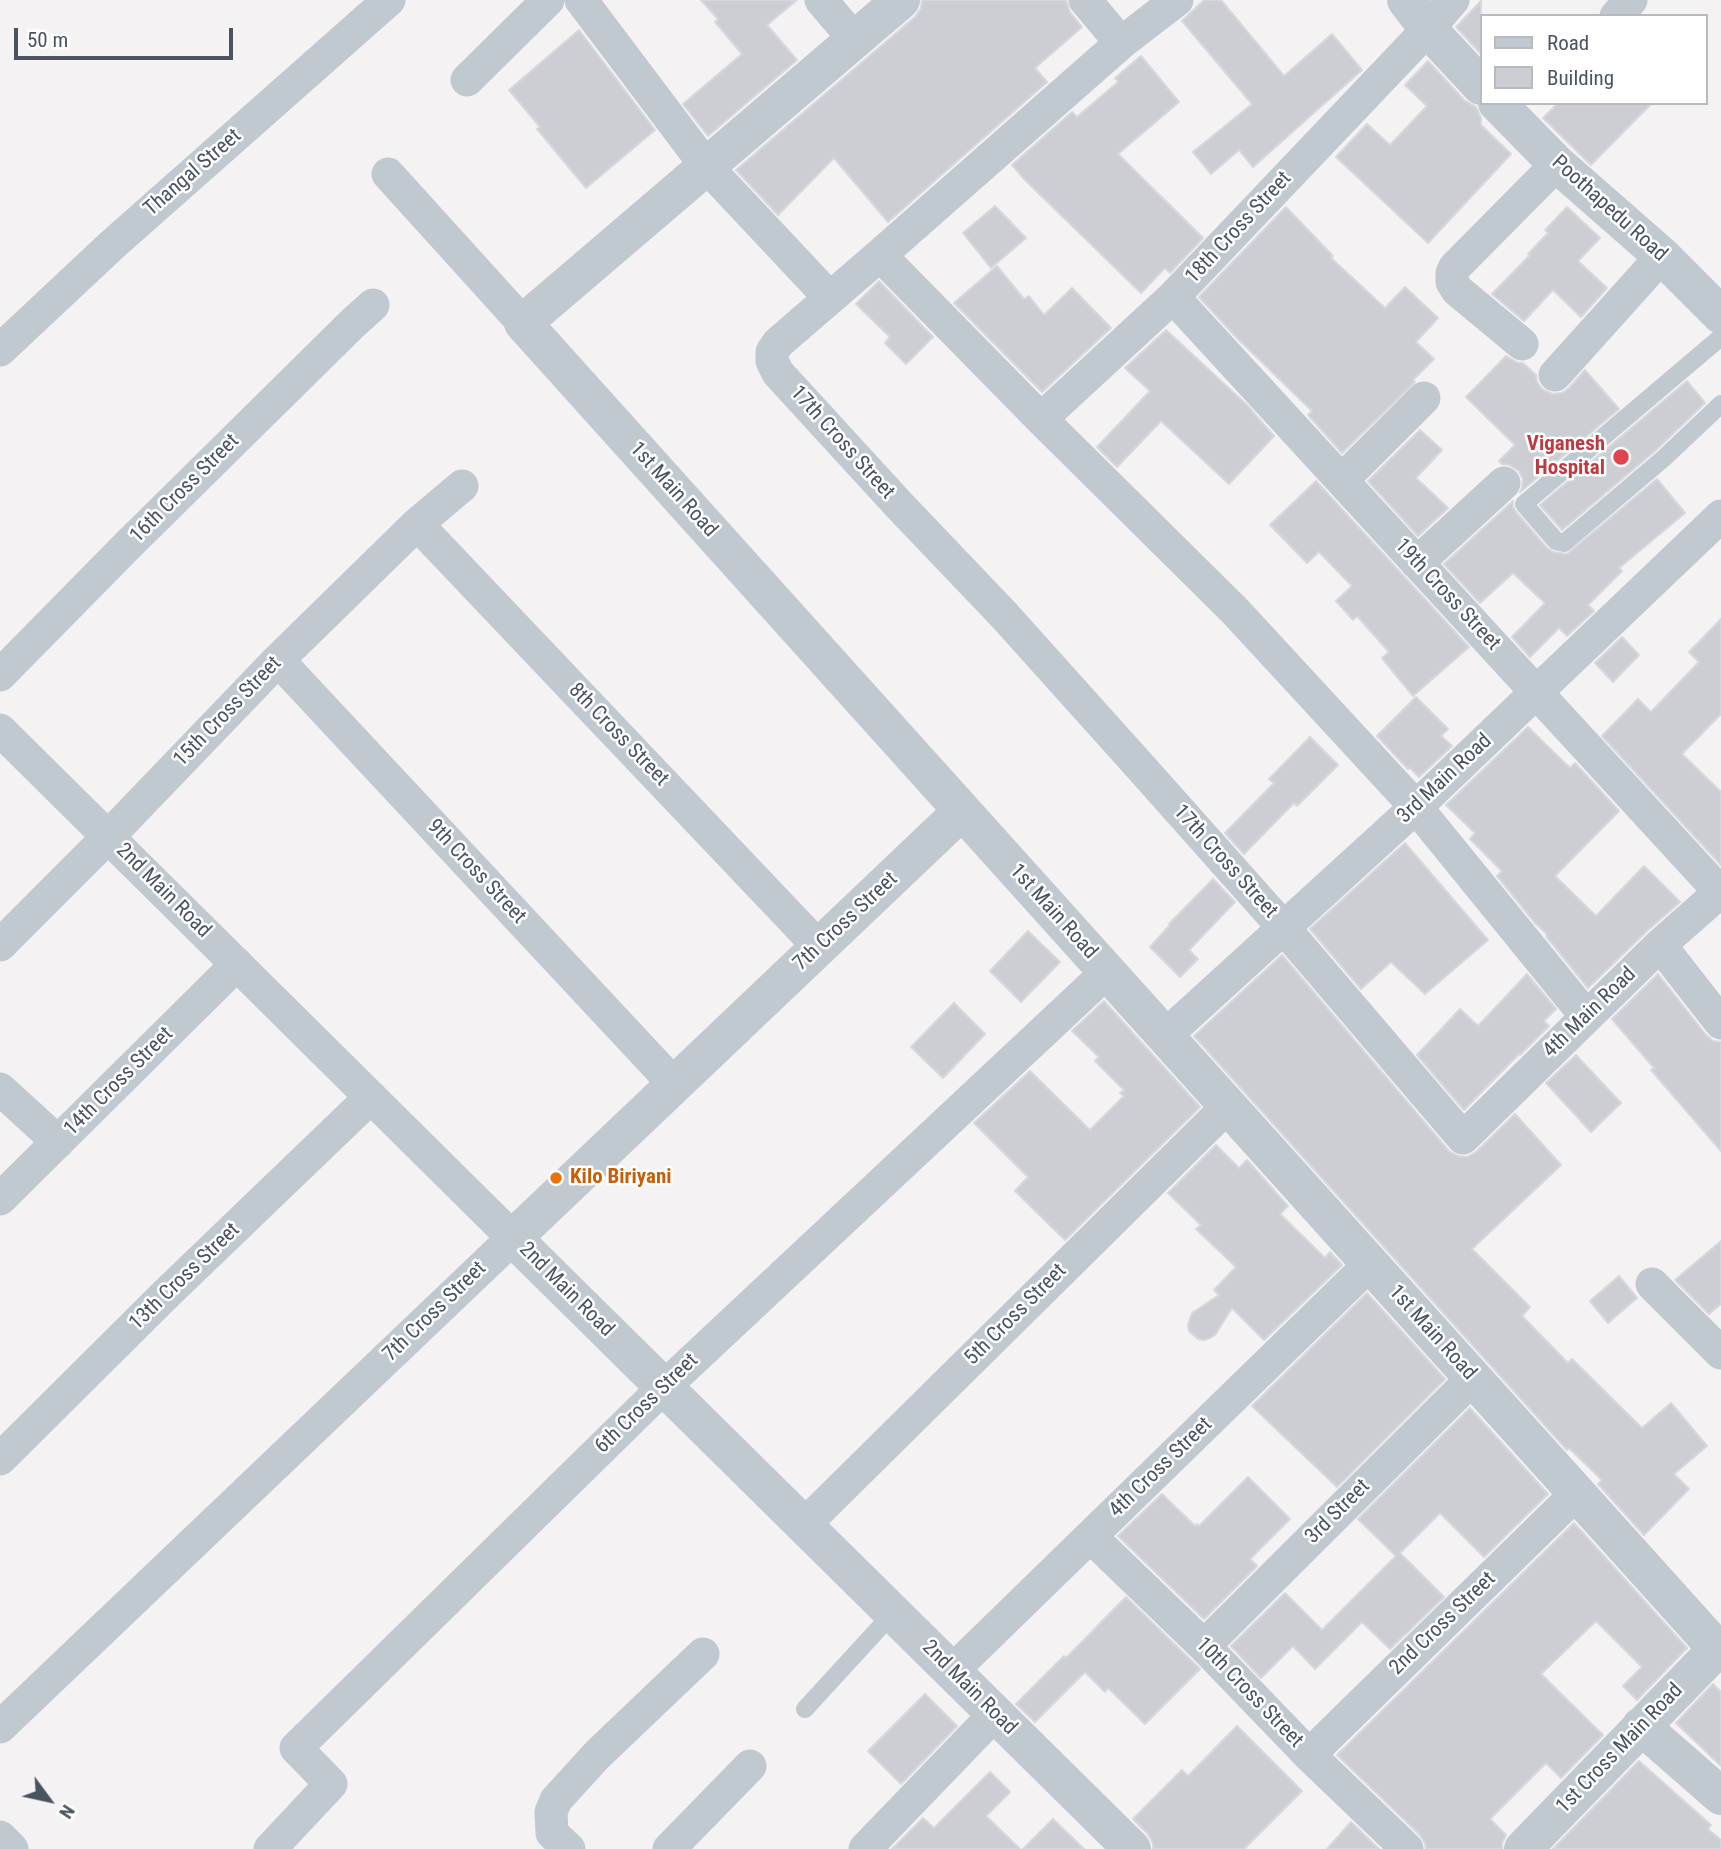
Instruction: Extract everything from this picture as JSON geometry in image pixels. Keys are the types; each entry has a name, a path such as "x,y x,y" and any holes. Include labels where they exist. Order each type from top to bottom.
{"street":[{"name":"Thangal Street","path":"0,350 112,245 389,0"},
{"path":"467,80 548,0"},
{"path":"581,0 706,166 830,297"},
{"path":"821,0 855,40"},
{"path":"523,323 901,0"},
{"path":"1085,0 1121,43"},
{"name":"17th Cross Street","path":"1177,0 1121,43 778,343 772,352 772,361 778,373 1004,615 1283,927 1463,1138"},
{"name":"18th Cross Street","path":"1041,419 1173,297 1417,14 1453,0"},
{"path":"1618,14 1631,0"},
{"path":"1417,14 1480,85"},
{"name":"Poothapedu Road","path":"1513,109 1557,164 1662,256 1721,314"},
{"path":"1522,344 1457,290 1452,282 1452,273 1557,164"},
{"name":"1st Main Road","path":"388,174 1473,1378 1719,1647"},
{"path":"880,255 1235,611 1416,807 1586,1016"},
{"path":"1555,375 1662,256"},
{"name":"19th Cross Street","path":"1173,297 1721,892"},
{"name":"16th Cross Street","path":"0,675 127,546 373,305"},
{"path":"1342,480 1424,398"},
{"path":"1418,563 1504,483"},
{"name":"15th Cross Street","path":"0,945 278,660 417,524 462,486"},
{"name":"8th Cross Street","path":"417,524 819,947"},
{"name":"3rd Main Road","path":"1165,1036 1416,807 1536,692 1718,525"},
{"name":"9th Cross Street","path":"278,660 674,1084"},
{"name":"2nd Main Road","path":"0,730 1132,1849"},
{"name":"7th Cross Street","path":"0,1727 962,811"},
{"name":"4th Main Road","path":"1463,1138 1660,945 1721,892"},
{"path":"1660,945 1721,1023"},
{"name":"14th Cross Street","path":"0,1199 237,964"},
{"name":"6th Cross Street","path":"270,1849 331,1784 296,1748 664,1387 1107,972"},
{"path":"0,1089 58,1142"},
{"name":"13th Cross Street","path":"0,1459 166,1294 371,1097"},
{"name":"5th Cross Street","path":"804,1525 1228,1106"},
{"name":"4th Cross Street","path":"952,1671 1370,1264"},
{"path":"1652,1284 1721,1353"},
{"name":"3rd Street","path":"1204,1646 1473,1378"},
{"name":"2nd Cross Street","path":"1309,1755 1577,1493"},
{"name":"10th Cross Street","path":"1090,1537 1204,1646 1309,1755 1407,1849"},
{"name":"1st Cross Main Road","path":"1523,1849 1719,1647"},
{"path":"569,1849 552,1833 551,1812 555,1800 597,1755 703,1654"},
{"path":"865,1849 995,1714"},
{"path":"1641,1726 1721,1796"},
{"path":"669,1849 750,1766"},
{"path":"0,1837 12,1849"}],"lane":[{"path":"1721,337 1524,504 1556,541 1564,543 1664,458 1721,404"},
{"path":"805,1709 893,1613"}],"building":[{"path":"701,0 797,0 767,25 797,60 708,136 683,104 742,54 715,22 718,19"},
{"path":"922,0 1066,0 1070,12 1082,27 1035,68 1047,82 888,222 834,158 778,215 736,170 915,17 921,8"},
{"path":"1204,0 1221,0 1284,76 1332,34 1362,70 1253,167 1239,150 1211,174 1193,152 1252,104 1182,21"},
{"path":"1481,1 1480,53 1456,27"},
{"path":"579,30 655,130 586,188 509,90"},
{"path":"1141,56 1179,102 1118,154 1203,238 1170,273 1165,268 1141,293 1012,165 1072,112 1077,117 1118,82 1115,78"},
{"path":"1428,61 1465,101 1476,107 1481,125 1511,154 1428,243 1336,157 1367,124 1390,145 1427,106 1405,85"},
{"path":"1556,105 1650,105 1591,165 1543,118"},
{"path":"995,206 1026,238 991,268 963,233"},
{"path":"1286,207 1333,256 1331,258 1385,308 1405,287 1438,318 1416,342 1434,359 1413,380 1415,382 1342,453 1308,415 1312,411 1199,297"},
{"path":"1567,207 1600,238 1578,261 1607,288 1581,317 1553,290 1524,321 1492,294 1530,255 1528,254 1548,233 1545,230"},
{"path":"997,266 1024,299 1029,296 1044,315 1072,288 1111,328 1042,392 954,303"},
{"path":"879,281 933,337 906,364 885,343 890,337 856,304"},
{"path":"1166,330 1246,404 1274,436 1229,484 1161,421 1117,467 1097,447 1150,391 1125,368"},
{"path":"1506,356 1523,363 1536,375 1542,389 1552,394 1562,393 1569,388 1585,370 1619,409 1520,492 1523,479 1519,471 1499,461 1515,445 1466,397"},
{"name":"Viganesh Hospital","path":"1687,381 1705,403 1656,450 1562,530 1540,505"},
{"path":"1420,430 1442,450 1416,478 1448,508 1418,536 1368,481"},
{"path":"1657,479 1685,513 1619,568 1622,571 1588,605 1594,611 1567,636 1559,628 1530,657 1512,637 1545,603 1513,573 1480,603 1444,564 1513,501 1515,511 1547,548 1553,552 1567,554"},
{"path":"1316,481 1469,647 1413,696 1382,658 1389,652 1357,616 1353,620 1336,601 1352,586 1319,552 1307,563 1270,525"},
{"path":"1721,619 1721,714 1682,754 1721,792 1721,865 1602,736 1638,699 1651,712 1699,662 1689,652"},
{"path":"1622,637 1639,655 1613,682 1595,663"},
{"path":"1416,697 1448,729 1441,736 1452,746 1419,777 1377,736"},
{"path":"1528,727 1570,768 1575,763 1619,811 1555,876 1596,916 1644,866 1680,902 1588,988 1547,934 1497,876 1502,871 1470,839 1475,833 1446,805"},
{"path":"1310,737 1338,765 1297,806 1294,803 1244,854 1225,833 1274,783 1269,779"},
{"path":"1405,843 1488,940 1425,994 1391,962 1361,989 1310,929"},
{"path":"1213,879 1235,902 1189,950 1198,959 1180,977 1150,947"},
{"path":"1028,931 1060,962 1021,1002 990,971"},
{"path":"1282,955 1449,1151 1467,1157 1476,1152 1515,1114 1561,1165 1472,1249 1530,1307 1522,1316 1568,1363 1572,1359 1642,1428 1671,1403 1707,1446 1674,1474 1689,1489 1644,1535 1598,1484 1602,1480 1569,1448 1567,1450 1194,1036"},
{"path":"1527,974 1556,1009 1544,1021 1549,1026 1464,1110 1417,1055 1460,1009 1478,1026"},
{"path":"1658,974 1706,1035 1713,1041 1721,1042 1721,1151 1651,1070 1654,1068 1612,1019"},
{"path":"1104,1001 1200,1107 1065,1240 1015,1191 1028,1177 974,1123 1030,1071 1090,1130 1124,1096 1120,1093 1124,1090 1095,1061 1099,1057 1072,1031"},
{"path":"954,1003 985,1034 943,1078 911,1047"},
{"path":"1576,1055 1621,1103 1591,1132 1546,1083"},
{"path":"1216,1145 1239,1168 1247,1160 1288,1206 1280,1214 1325,1258 1330,1252 1342,1265 1264,1340 1232,1308 1215,1335 1210,1338 1198,1339 1189,1331 1192,1313 1219,1295 1214,1290 1236,1267 1196,1229 1201,1225 1168,1193"},
{"path":"1721,1241 1721,1304 1709,1314 1675,1280"},
{"path":"1619,1276 1637,1298 1608,1323 1590,1301"},
{"path":"1367,1293 1445,1379 1337,1487 1252,1406"},
{"path":"1470,1408 1548,1494 1484,1557 1440,1513 1400,1553 1444,1597 1390,1649 1362,1622 1315,1669 1293,1646 1261,1678 1231,1646 1285,1593 1322,1630 1396,1556 1358,1519"},
{"path":"1248,1477 1290,1519 1250,1559 1257,1566 1204,1619 1118,1536 1162,1494 1195,1526 1199,1526"},
{"path":"1574,1523 1687,1648 1637,1700 1623,1686 1642,1667 1596,1621 1541,1674 1603,1735 1561,1778 1546,1763 1490,1819 1506,1835 1502,1849 1426,1849 1420,1835 1337,1755"},
{"path":"1126,1597 1200,1669 1145,1724 1108,1688 1105,1692 1085,1672 1035,1722 1016,1704"},
{"path":"1713,1684 1721,1692 1721,1766 1676,1723"},
{"path":"925,1694 957,1726 901,1784 868,1751"},
{"path":"1237,1726 1302,1791 1244,1849 1153,1849 1148,1834 1133,1819 1182,1770 1188,1776"},
{"path":"1639,1761 1711,1825 1708,1829 1721,1840 1721,1849 1553,1849"},
{"path":"990,1772 1010,1792 986,1816 1020,1849 892,1849 923,1818 934,1828"},
{"path":"1053,1819 1084,1849 1023,1849"},
{"path":"1351,1822 1379,1849 1327,1849"}],"place":[{"name":"Viganesh Hospital","path":"1621,457"},
{"name":"Kilo Biriyani","path":"556,1178"}]}
